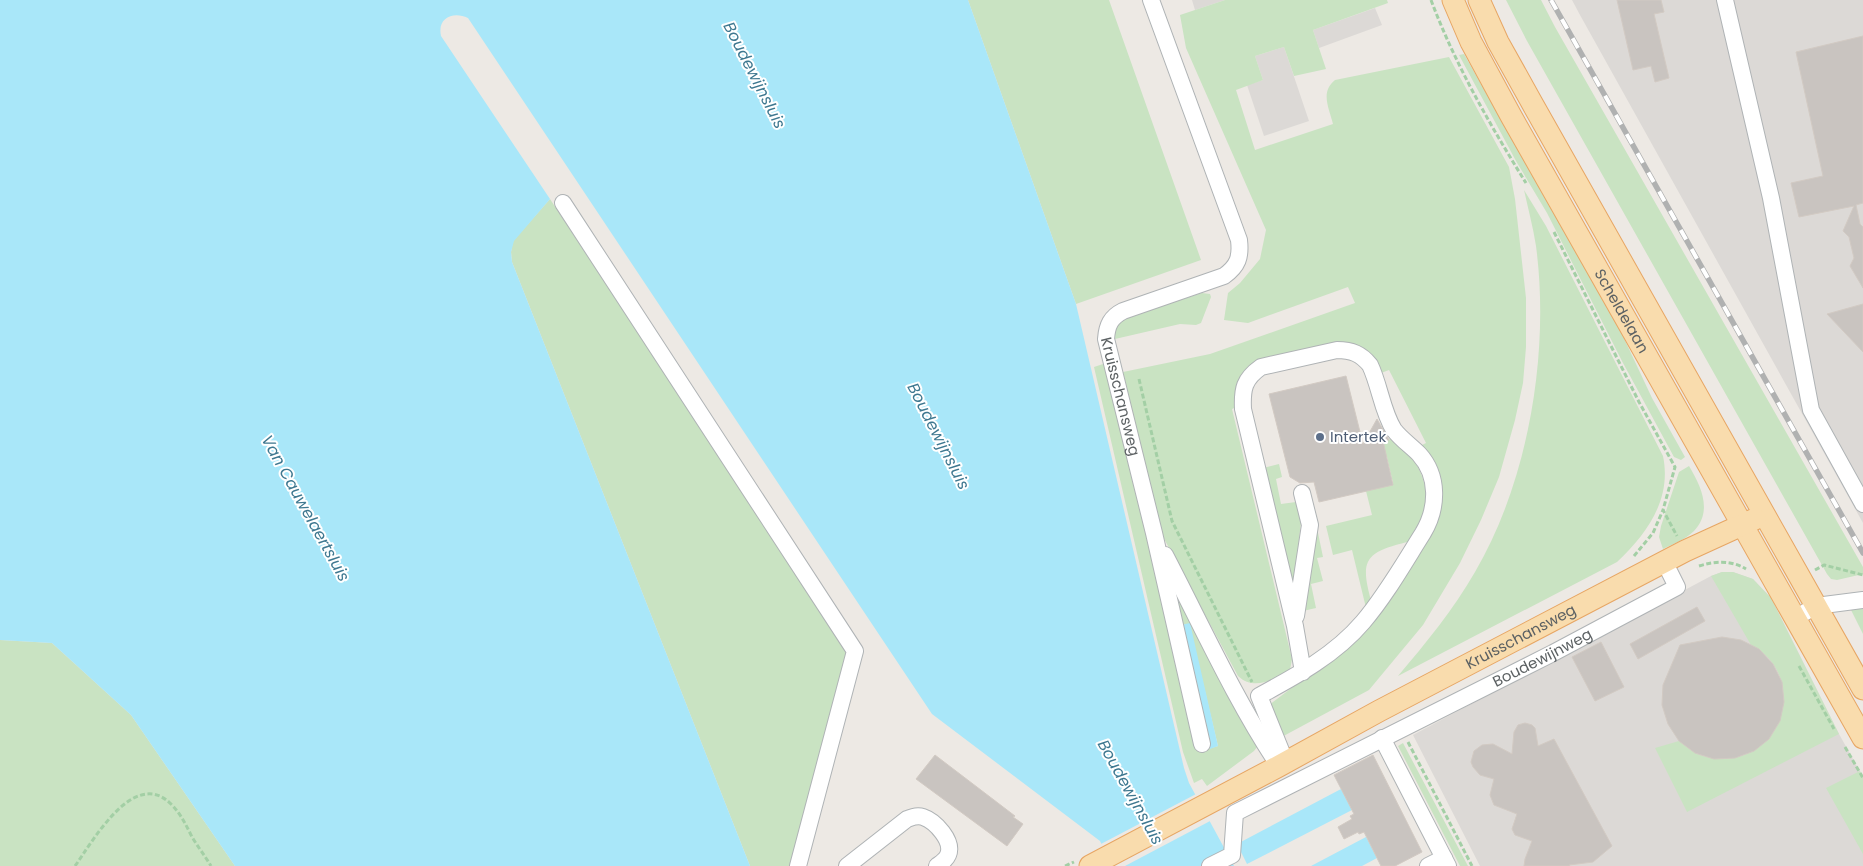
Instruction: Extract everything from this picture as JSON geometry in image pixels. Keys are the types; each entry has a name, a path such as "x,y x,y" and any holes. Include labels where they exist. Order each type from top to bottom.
{"main road":[{"name":"Scheldelaan","path":"1453,0 1471,42 1500,95 1863,738"},
{"name":"Scheldelaan","path":"1479,0 1515,74 1863,689"},
{"name":"Kruisschansweg","path":"1083,864 1211,802 1282,765 1330,737 1669,571 1685,552 1764,515"}],"street":[{"name":"Kruisschansweg","path":"1151,0 1239,240 1240,249 1234,269 1224,276 1116,314 1106,329 1106,339 1154,533 1202,744"},
{"path":"1725,0 1771,198 1811,410 1863,504"},
{"path":"563,203 855,651 798,866"},
{"path":"1282,765 1259,696 1303,672 1362,624 1430,521 1435,497 1431,475 1426,464 1394,430 1370,365 1364,358 1347,350 1337,350 1261,367 1251,374 1242,394 1303,672"},
{"path":"1294,626 1310,525 1302,493"},
{"name":"Kruisschansweg","path":"1154,533 1265,745 1282,765"},
{"name":"Boudewijnweg","path":"1382,738 1553,653 1677,587 1669,571"},
{"path":"1796,618 1816,606 1863,600"},
{"path":"1210,866 1232,855 1235,813 1382,738 1446,862 1428,866"},
{"path":"847,866 908,819 916,816 924,817 932,822 947,840 950,847 948,855 936,866"}],"path":[{"path":"1431,0 1446,37 1478,102 1530,190"},
{"name":"Scheldelaan","path":"1550,225 1639,402 1675,467 1663,510 1685,552"},
{"path":"1139,379 1172,521 1259,696"},
{"path":"1382,738 1406,739 1472,866"},
{"path":"75,866 118,809 133,799 148,794 164,798 175,809 211,866"},
{"path":"1065,866 1083,864"}],"shaded area":[{"path":"1192,0 1225,0 1195,10"},
{"path":"1572,0 1863,0 1863,523 1580,15"},
{"path":"1375,8 1382,25 1319,48 1313,30"},
{"path":"1284,47 1309,121 1264,136 1247,85 1263,80 1255,56"},
{"path":"1722,572 1733,572 1753,579 1771,598 1839,734 1863,777 1863,866 1480,866 1413,735 1711,576"}],"green space":[{"path":"968,0 1109,0 1201,260 1076,304"},
{"path":"1225,0 1387,0 1388,3 1313,30 1326,69 1294,76 1284,47 1255,56 1263,80 1236,90 1255,150 1333,124 1327,95 1330,85 1335,80 1449,57 1509,167 1515,199 1526,298 1526,347 1523,383 1515,420 1499,477 1460,563 1423,625 1369,690 1278,739 1269,705 1330,659 1435,523 1418,447 1426,443 1389,370 1381,373 1359,346 1345,342 1263,359 1237,407 1232,409 1292,659 1290,670 1271,680 1257,683 1251,683 1238,676 1161,533 1123,372 1210,354 1355,303 1348,287 1248,323 1224,320 1228,293 1240,283 1260,259 1266,230 1186,48 1180,15"},
{"path":"1506,0 1541,0 1863,567 1863,574 1837,580 1831,579 1827,574 1527,41"},
{"path":"1464,54 1622,334 1652,398 1685,457 1681,460 1674,457 1623,363 1547,213 1516,161 1459,55"},
{"path":"1524,190 1546,226 1663,456 1664,487 1655,515 1638,540 1617,562 1398,676 1439,626 1475,572 1494,536 1522,456 1531,414 1540,328 1540,286 1536,246"},
{"path":"550,199 848,652 792,866 750,866 512,262 513,241"},
{"path":"1202,293 1210,294 1211,297 1201,323 1196,325 1180,324 1115,339 1117,327 1126,317"},
{"path":"1106,363 1198,752 1218,746 1189,624 1181,625 1174,593 1177,593 1256,741 1257,747 1254,751 1207,786 1202,779 1194,783 1183,752 1094,367"},
{"path":"1391,439 1400,445 1415,462 1424,482 1426,504 1424,515 1408,547 1407,542 1392,546 1373,555 1368,561 1366,578 1372,604 1367,612 1352,550 1333,555 1326,526 1372,515 1366,491 1393,483 1387,457 1367,462 1363,445"},
{"path":"1279,464 1282,477 1276,479 1281,504 1296,502 1301,522 1294,584 1291,585 1263,468"},
{"path":"1689,466 1701,490 1704,507 1703,515 1700,523 1691,534 1663,549 1659,537 1661,526 1679,472"},
{"path":"1317,528 1323,557 1317,558 1323,581 1311,584 1316,608 1303,611"},
{"path":"1722,572 1733,572 1753,579 1771,598 1839,734 1687,812 1655,748 1679,741 1694,752 1716,759 1745,755 1762,744 1775,730 1782,712 1783,693 1779,675 1768,658 1751,645 1711,576"},
{"path":"1863,596 1863,634 1850,608"},
{"path":"0,640 52,643 131,715 235,866 0,866"},
{"path":"1403,743 1468,866 1460,866 1398,746"},
{"path":"1860,771 1863,777 1863,854 1826,788"}],"water":[{"path":"0,0 968,0 1076,304 1184,768 1189,783 1234,866 1112,866 1100,841 932,714 468,18 457,15 444,21 440,30 441,36 550,199 514,241 511,252 512,262 750,866 235,866 131,715 52,643 0,640"},
{"path":"1190,623 1218,746 1210,749 1181,625"},
{"path":"1341,789 1352,810 1247,864 1237,844"},
{"path":"1366,837 1377,858 1362,866 1311,866"}],"pier":[{"path":"1198,793 1212,820 1125,866 1109,866 1099,845"}],"building":[{"path":"1617,0 1661,0 1664,12 1654,14 1669,78 1655,82 1651,66 1633,70"},
{"path":"1863,36 1863,203 1856,205 1860,224 1863,227 1863,288 1850,266 1854,258 1849,237 1843,231 1854,206 1799,217 1791,183 1823,176 1796,52"},
{"path":"1863,304 1863,352 1827,314"},
{"name":"Intertek","path":"1346,376 1363,444 1377,419 1389,440 1383,441 1393,485 1319,502 1314,482 1300,483 1290,477 1269,394"},
{"path":"1697,607 1705,621 1638,659 1630,644"},
{"path":"1722,637 1741,640 1759,649 1773,664 1782,682 1784,702 1780,721 1769,739 1754,751 1735,758 1714,759 1695,753 1679,741 1668,724 1662,705 1663,685 1680,645"},
{"path":"1601,642 1624,687 1595,701 1572,657"},
{"path":"1525,723 1535,728 1538,746 1554,739 1612,846 1593,862 1570,866 1524,866 1532,841 1515,835 1512,829 1517,814 1494,805 1490,795 1494,779 1480,775 1473,767 1471,762 1474,751 1482,745 1493,744 1512,754 1514,732 1518,725"},
{"path":"935,755 1023,824 1007,846 916,779"},
{"path":"1373,755 1422,852 1395,866 1381,866 1364,832 1359,834 1358,832 1344,839 1338,827 1352,819 1350,816 1354,814 1334,775"}],"railway":[{"path":"1551,0 1863,553"}],"place":[{"name":"Intertek","path":"1320,437"}],"water label":[{"name":"Boudewijnsluis","path":"755,75"},
{"name":"Boudewijnsluis","path":"939,436"},
{"name":"Van Cauwelaertsluis","path":"306,508"},
{"name":"Boudewijnsluis","path":"1131,792"}]}
